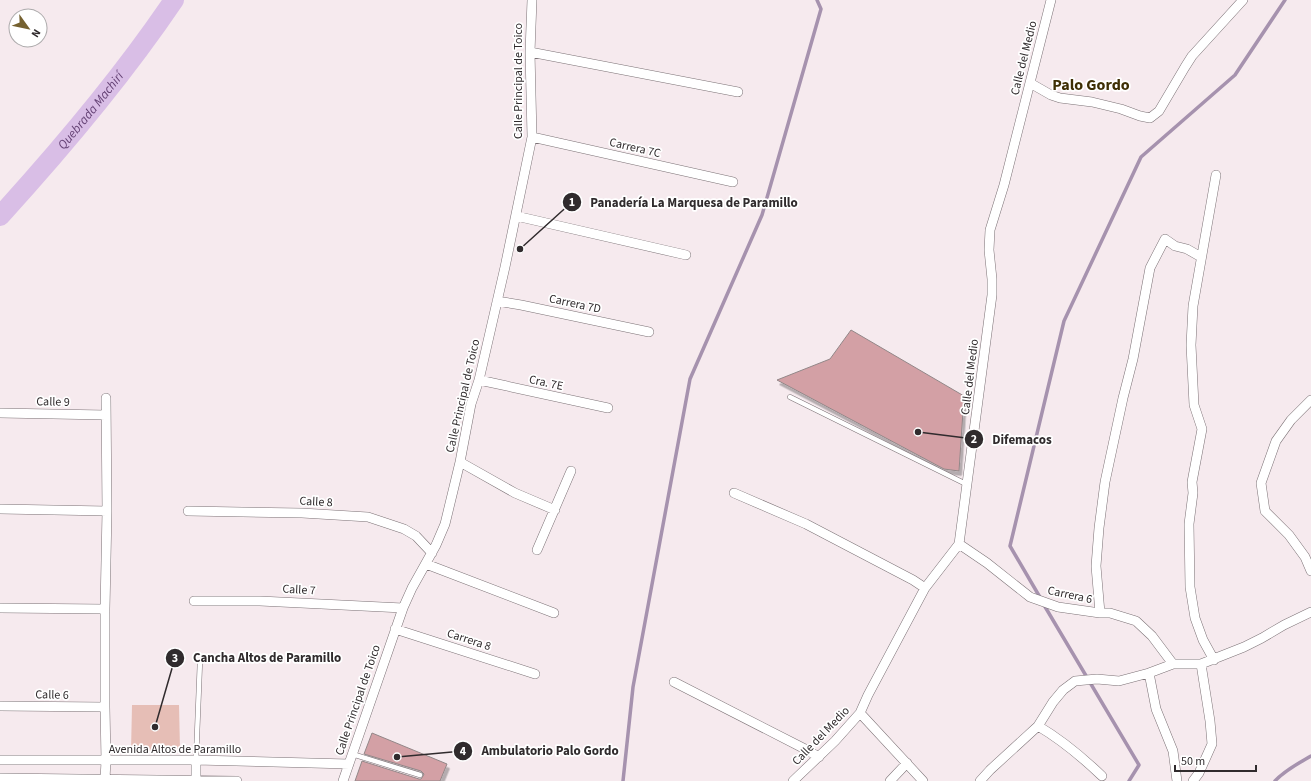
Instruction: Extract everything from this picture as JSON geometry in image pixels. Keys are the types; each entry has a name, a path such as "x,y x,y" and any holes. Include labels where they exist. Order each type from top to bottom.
{"street":[{"name":"Calle Principal de Toico","path":"343,781 395,628 412,588 432,553 445,524 460,462 471,404 479,380 497,301 532,137 530,52 532,0"},
{"name":"Calle del Medio","path":"793,781 835,742 860,713 868,695 925,588 959,544 992,295 992,279 988,250 990,230 1004,184 1051,0"},
{"path":"1030,83 1055,97 1092,102 1150,118 1159,111 1192,56 1243,0"},
{"path":"530,52 738,92"},
{"name":"Carrera 7C","path":"532,137 732,182"},
{"path":"1214,660 1203,640 1195,618 1190,587 1189,524 1193,493 1192,482 1202,429 1194,405 1192,345 1193,306 1216,175"},
{"path":"516,216 686,255"},
{"path":"1100,613 1096,566 1105,482 1133,359 1150,268 1165,239 1175,246 1187,249 1201,257"},
{"name":"Carrera 7D","path":"497,301 648,332"},
{"name":"Cra. 7E","path":"479,380 608,408"},
{"path":"105,779 105,609 107,511 106,398"},
{"path":"1311,400 1291,420 1276,441 1261,483 1265,511 1289,535 1305,557 1311,571"},
{"name":"Calle 9","path":"0,413 106,415"},
{"path":"460,462 515,492 555,510"},
{"path":"537,550 571,471"},
{"path":"734,492 806,524 913,580 925,588"},
{"path":"0,509 107,511"},
{"name":"Calle 8","path":"188,511 302,513 368,517 404,528 416,536 432,553"},
{"name":"Carrera 6","path":"959,544 988,562 1030,597 1058,607 1110,613 1136,621 1152,636 1173,664"},
{"path":"426,564 554,613"},
{"name":"Calle 7","path":"194,601 260,601 403,608"},
{"path":"0,608 105,609"},
{"path":"980,781 1038,726 1053,702 1063,690 1075,681 1097,679 1119,681 1149,673 1173,664 1201,664 1214,660 1262,638 1311,612"},
{"name":"Carrera 8","path":"395,628 535,674"},
{"path":"1193,781 1199,773 1212,744 1201,664"},
{"path":"1149,673 1156,709 1173,751 1177,781"},
{"path":"674,682 805,748 819,757"},
{"name":"Calle 6","path":"0,706 105,708"},
{"path":"860,713 923,781"},
{"path":"1038,726 1058,738 1081,756 1102,776"},
{"name":"Avenida Altos de Paramillo","path":"0,760 196,760 349,764"},
{"path":"196,760 196,781"},
{"path":"890,781 906,763"},
{"path":"0,778 237,781"}],"lane":[{"path":"790,397 968,485"},
{"path":"196,760 200,660"},
{"path":"352,754 420,775"}],"shaded area":[{"path":"132,705 179,705 180,749 131,752"}],"building":[{"path":"851,330 964,396 959,471 944,469 777,380 830,359"},
{"path":"372,733 447,764 440,781 355,781 362,761 419,779 421,779 424,774 421,771 364,754"}],"waterway":[{"name":"Quebrada Machirí","path":"0,216 91,111 134,57 174,0"},
{"path":"623,781 633,687 690,379 762,215 821,9 817,0"},
{"path":"1041,599 1010,546 1064,321 1141,157 1235,75 1285,0"},
{"path":"1044,605 1139,765 1129,781"},
{"path":"1275,781 1288,770 1311,756"}],"place":[{"name":"Panadería La Marquesa de Paramillo","path":"520,249"},
{"name":"Difemacos","path":"918,432"},
{"name":"Cancha Altos de Paramillo","path":"155,727"},
{"name":"Ambulatorio Palo Gordo","path":"397,757"}],"district":[{"name":"Palo Gordo","path":"1091,85"}]}
